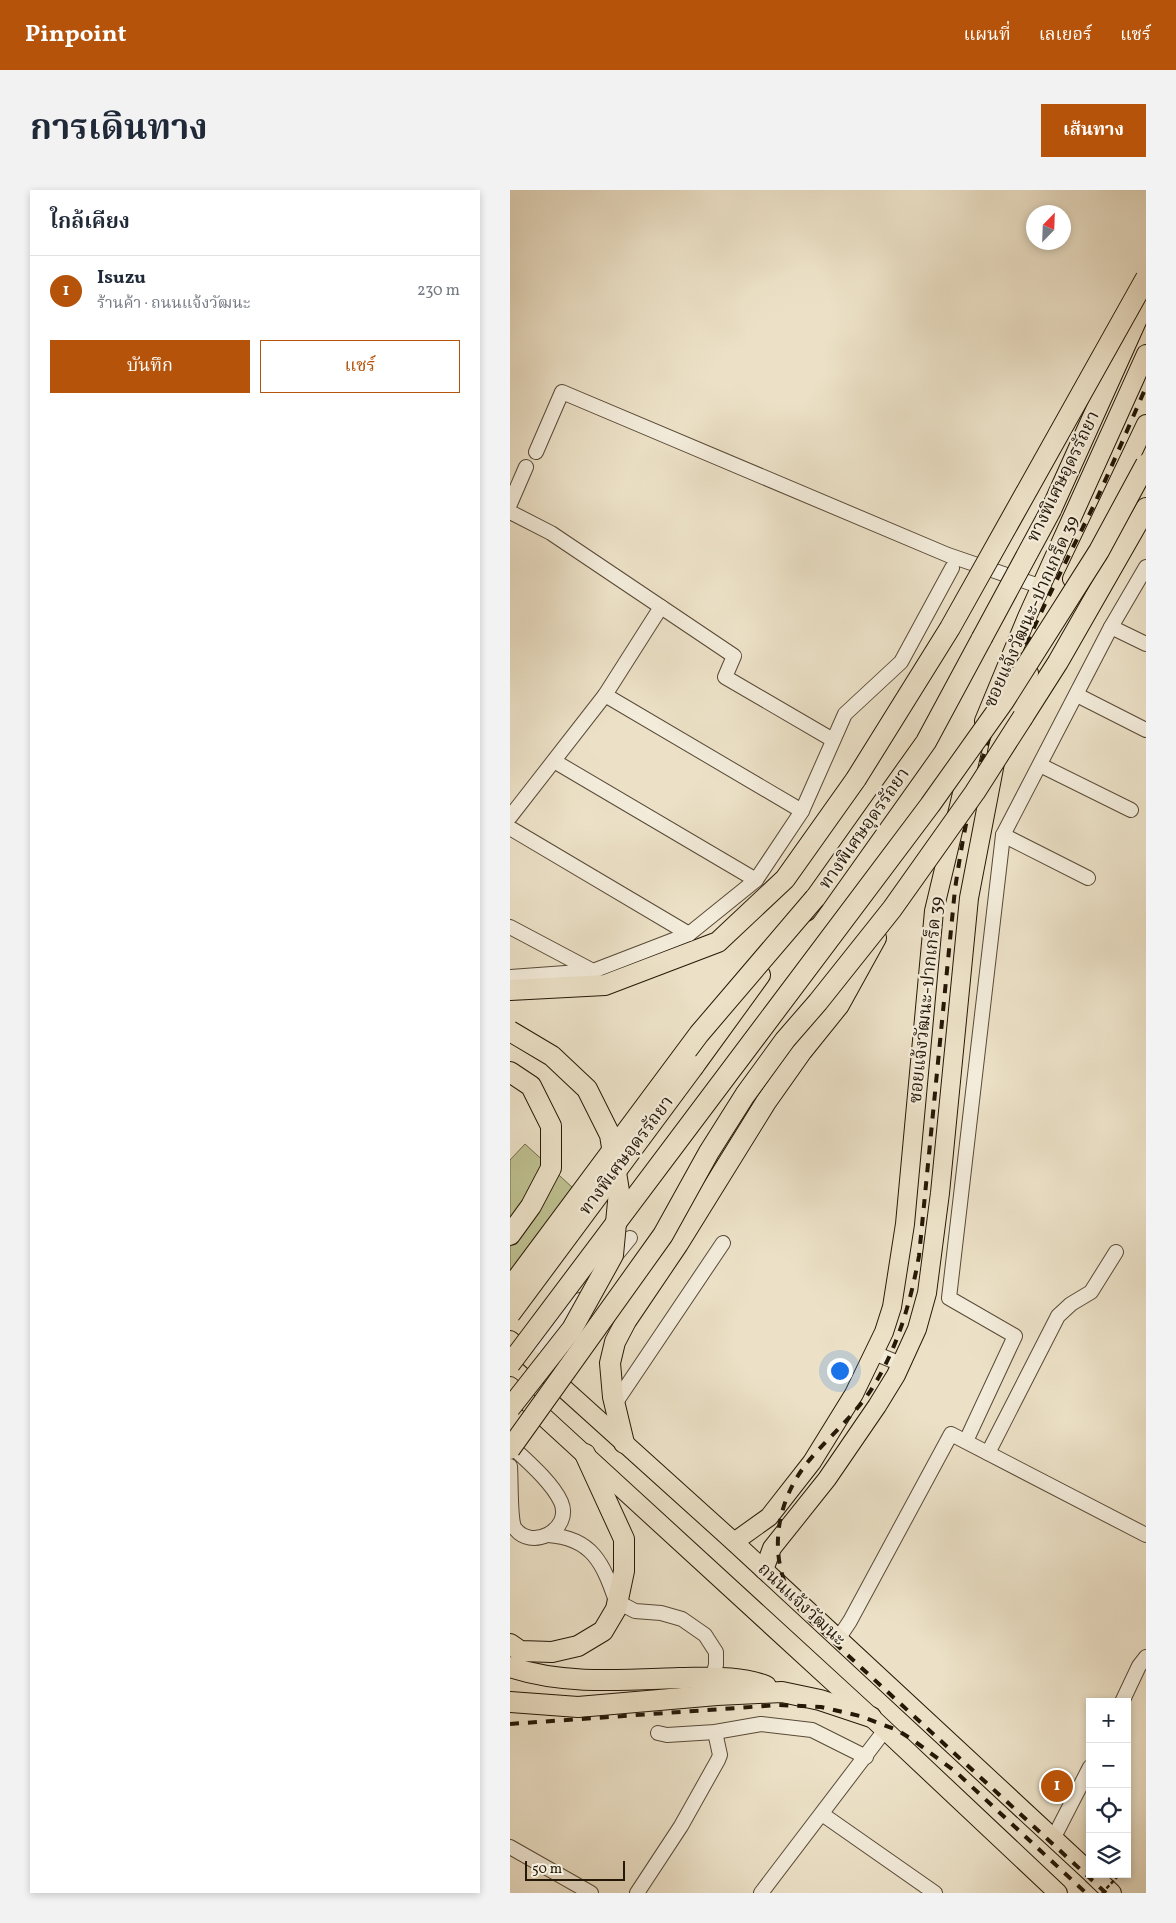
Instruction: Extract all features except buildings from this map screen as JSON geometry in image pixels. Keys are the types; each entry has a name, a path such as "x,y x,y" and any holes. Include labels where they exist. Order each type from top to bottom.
{"highway":[{"path":"510,990 605,985 718,942 785,879 856,779 950,628 1146,278"},
{"name":"ทางพิเศษอุดรรัถยา","path":"510,1314 694,1066 926,742 1059,494 1146,299"},
{"name":"ทางพิเศษอุดรรัถยา","path":"510,1364 930,805 986,727 1099,552 1146,464"},
{"path":"510,1449 663,1234 709,1152 745,1094 785,1040 818,1002 892,909 975,792 1058,662 1146,508"},
{"path":"510,1288 699,1034 816,898"},
{"path":"624,1443 614,1405 610,1363 615,1342 626,1321 678,1244 766,1102 802,1051 839,1005 892,909"},
{"path":"510,1031 552,1056 587,1089 610,1135 619,1191 613,1254 572,1329 510,1408"},
{"path":"510,1072 531,1086 551,1126 551,1168 531,1206 510,1234"},
{"path":"513,1654 552,1652 578,1646 603,1631 616,1609 616,1601 624,1570 624,1540 585,1454"},
{"path":"513,1654 532,1675 595,1680 712,1678 756,1682 782,1692 820,1700 878,1724"},
{"path":"510,1702 578,1707 717,1695 782,1692"}],"main road":[{"name":"ซอยแจ้งวัฒนะ-ปากเกร็ด 39","path":"734,1542 769,1517 812,1462 854,1394 874,1353 892,1307 905,1224 934,911 973,747 1027,618 1146,354"},
{"name":"ซอยแจ้งวัฒนะ-ปากเกร็ด 39","path":"764,1570 772,1548 827,1479 877,1406 901,1364 917,1329 927,1293 940,1193 969,898 999,742 1049,628 1146,424"},
{"name":"ถนนแจ้งวัฒนะ","path":"510,1340 734,1542 1086,1869"},
{"name":"ถนนแจ้งวัฒนะ","path":"510,1386 878,1724 1050,1890"},
{"name":"ถนนแจ้งวัฒนะ","path":"1096,1878 1112,1893"}],"street":[{"path":"536,452 562,392 948,555 1042,587"},
{"path":"510,504 526,467"},
{"path":"1116,490 1146,501"},
{"path":"510,512 551,533 734,656 725,677 833,740"},
{"path":"966,1441 1015,1336 949,1298 1003,835 1111,627 1146,567"},
{"path":"510,977 594,971 689,934 756,880 802,811 844,714 901,662 952,568"},
{"path":"510,818 605,696 661,607"},
{"path":"1111,627 1146,644"},
{"path":"1077,695 1146,730"},
{"path":"605,696 802,811"},
{"path":"554,761 756,880"},
{"path":"1040,765 1131,810"},
{"path":"510,828 689,934"},
{"path":"1003,835 1088,878"},
{"path":"510,927 594,971"},
{"path":"530,1358 547,1342 630,1238"},
{"path":"614,1405 723,1243"},
{"path":"988,1453 1058,1316 1071,1304 1091,1292 1116,1252"},
{"path":"874,1353 901,1364"},
{"path":"838,1639 850,1622 952,1434 1145,1530"},
{"path":"510,1445 554,1490 562,1504 562,1518 558,1529 548,1535 536,1538 523,1536 514,1527 511,1516 510,1466"},
{"path":"548,1535 564,1536 581,1542 597,1558 609,1581 616,1601 635,1611 661,1613 682,1619 705,1635 716,1652 716,1665 712,1678"},
{"path":"1124,1698 1146,1657"},
{"path":"658,1733 667,1735 715,1732 761,1724 812,1730 866,1757"},
{"path":"761,1893 866,1757 878,1724"},
{"path":"637,1893 681,1826 718,1760 720,1755 715,1732"},
{"path":"1053,1839 1086,1775"},
{"path":"822,1814 935,1893"},
{"path":"510,1847 590,1893"}],"path":[{"path":"1102,1893 1116,1878"}],"green space":[{"path":"525,1144 597,1210 510,1293 510,1160"}],"railway":[{"path":"1106,1893 803,1614 791,1596 783,1578 778,1538 786,1499 795,1480 807,1463 869,1393 898,1337 912,1289 919,1256 955,889 975,785 996,719 1021,657 1094,505 1146,387"},
{"path":"510,1724 779,1705 821,1707 860,1716 897,1730 956,1772 1086,1893"}],"place":[{"name":"Isuzu","path":"1057,1786"}]}
